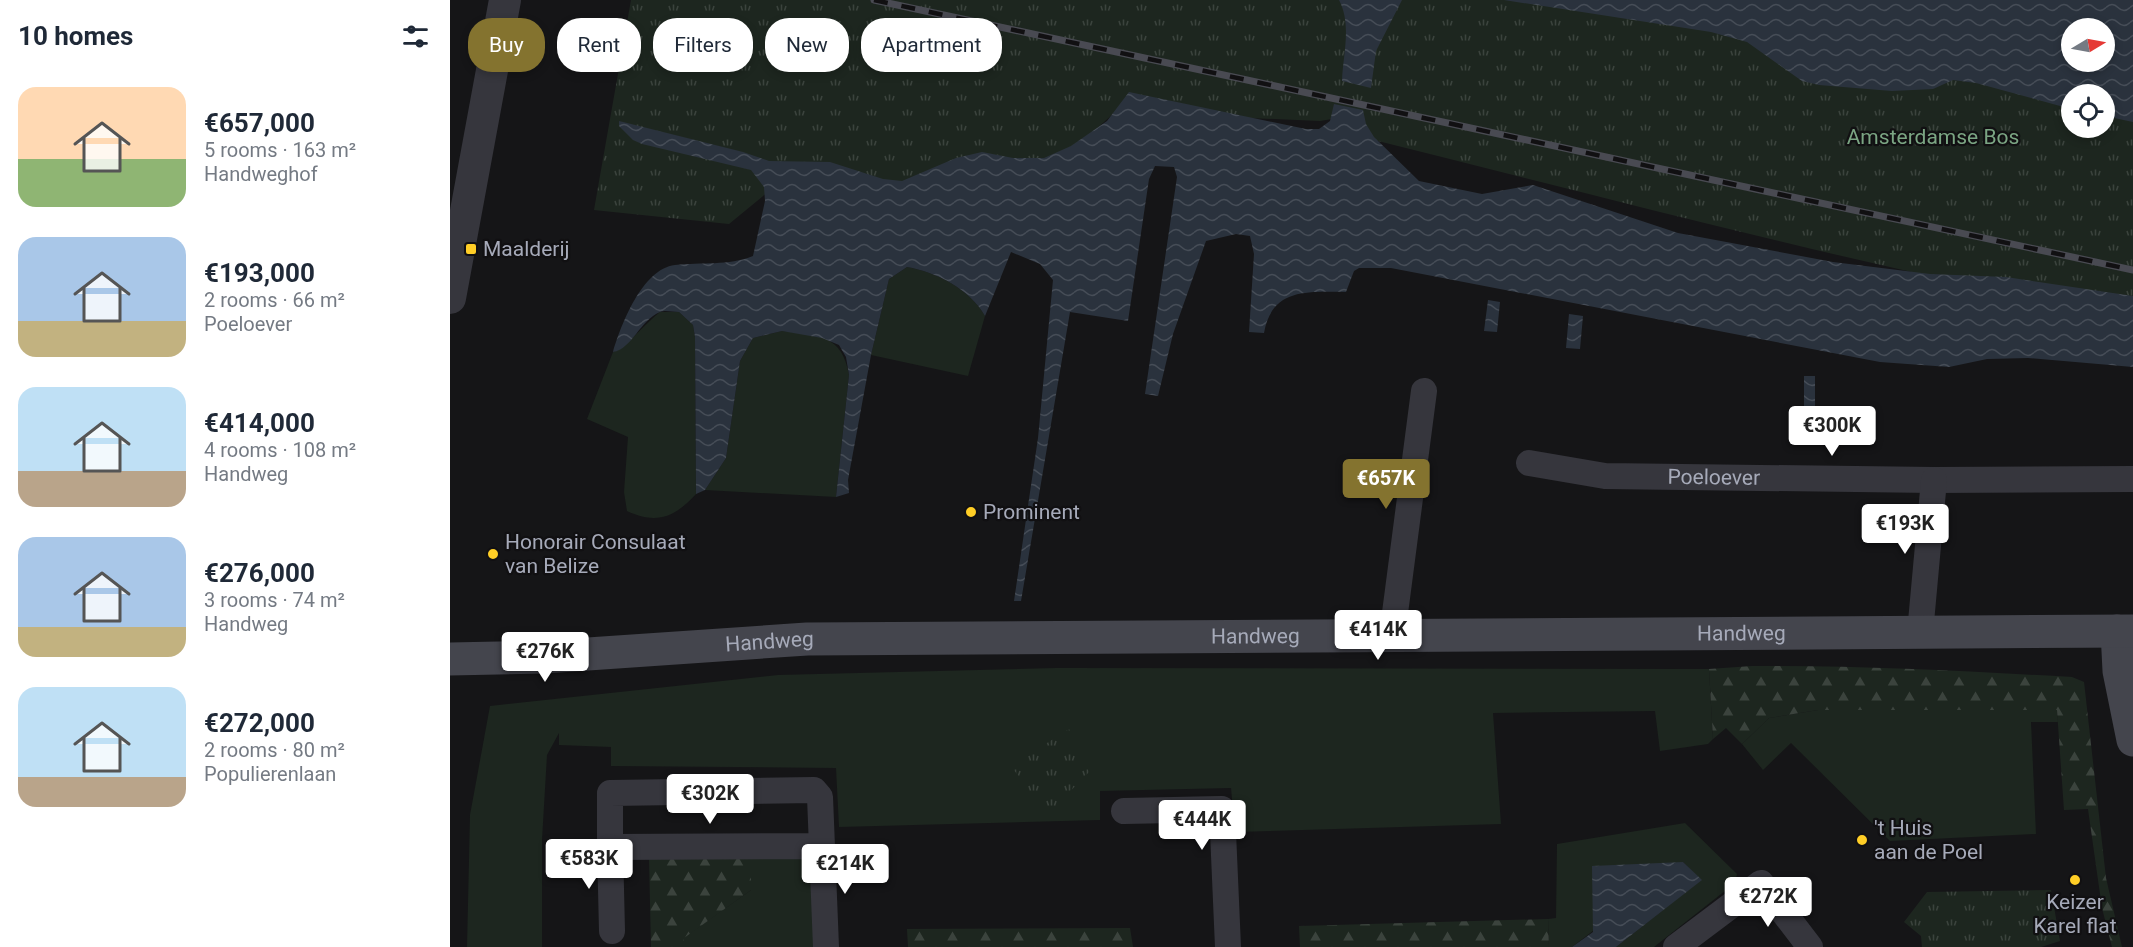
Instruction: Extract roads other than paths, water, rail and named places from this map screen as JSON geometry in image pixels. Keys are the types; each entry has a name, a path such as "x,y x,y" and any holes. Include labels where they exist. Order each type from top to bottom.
{"main road":[{"name":"Handweg","path":"450,659 544,657 807,639 2125,631"},
{"path":"2125,631 2119,671 2133,740"}],"street":[{"path":"450,298 505,0"},
{"path":"1392,636 1424,391"},
{"name":"Poeloever","path":"1529,463 1605,476 1934,480 2133,479"},
{"path":"1920,633 1934,480"},
{"path":"612,931 610,793 814,790 820,796 826,947"},
{"path":"1124,811 1222,809 1228,947"},
{"path":"610,848 822,846"},
{"path":"1676,947 1761,883 1810,947"}],"water":[{"path":"1339,0 1402,0 1376,51 1371,88 1342,81 1346,29"},
{"path":"1504,0 2133,0 2133,122 2115,118 2115,84 2061,84 2061,106 1976,83 1953,80 1933,89 1892,91 1819,85 1802,81 1747,42 1711,32"},
{"path":"1129,92 1306,129 1319,129 1330,121 1334,104 1363,110 1366,124 1374,137 1419,181 1482,194 1533,185 1678,233 1833,262 1930,274 2006,277 2133,296 2133,367 2028,358 1987,359 1949,367 1880,362 1391,268 1359,268 1354,271 1346,292 1294,295 1275,307 1268,318 1264,333 1249,332 1254,254 1250,236 1236,234 1206,241 1173,334 1158,396 1145,394 1177,177 1174,167 1155,166 1149,179 1128,321 1070,312 1021,601 1014,601 1038,438 1053,280 1040,264 1011,252 985,316 979,306 961,290 929,273 907,267 889,279 871,355 848,480 849,493 836,497 849,375 846,357 839,345 822,338 782,331 753,338 740,361 726,458 705,490 696,494 693,325 679,312 660,312 647,321 626,346 613,352 621,328 635,300 643,287 663,269 675,265 734,261 753,256 765,201 764,187 751,170 633,140 619,126 619,121 743,152 769,161 830,162 883,179 902,181 956,158 982,152 1013,158 1044,158 1071,146 1107,121"},
{"path":"1488,300 1500,302 1497,332 1484,331"},
{"path":"1569,314 1583,316 1580,349 1566,348"},
{"path":"1804,376 1815,376 1815,410 1804,409"},
{"path":"1683,862 1702,880 1616,947 1572,947 1593,932 1592,866"}],"railway":[{"path":"874,0 2133,270"}],"place":[{"name":"Maalderij","path":"471,249"},
{"name":"Prominent","path":"971,512"},
{"name":"Honorair Consulaat van Belize","path":"493,554"},
{"name":"'t Huis aan de Poel","path":"1862,840"},
{"name":"Keizer Karel flat","path":"2075,880"}],"park label":[{"name":"Amsterdamse Bos","path":"1933,137"}]}
